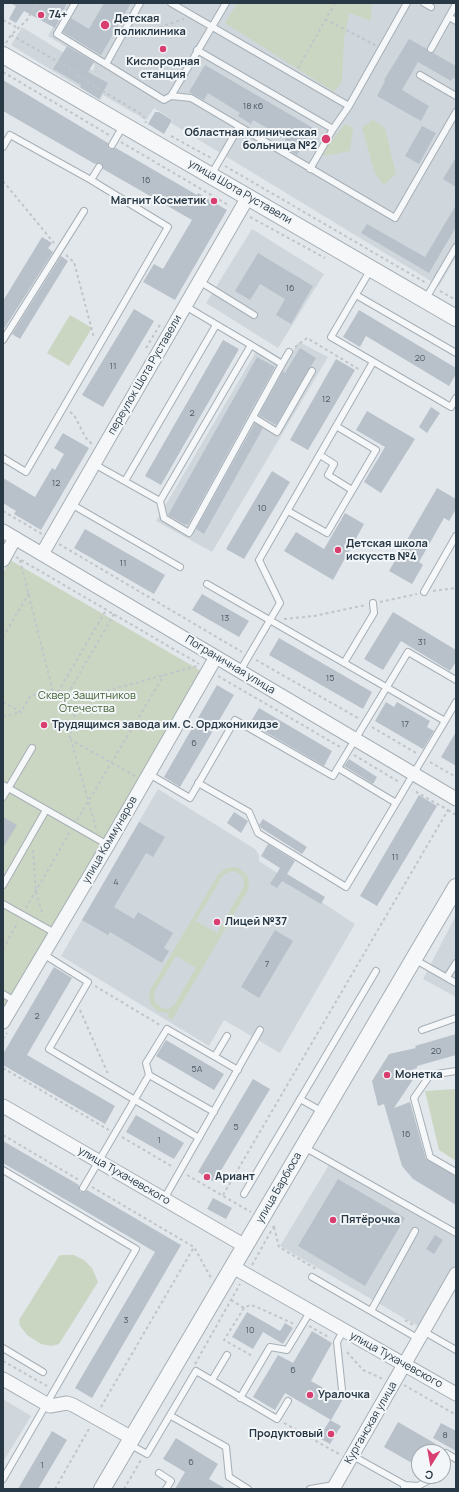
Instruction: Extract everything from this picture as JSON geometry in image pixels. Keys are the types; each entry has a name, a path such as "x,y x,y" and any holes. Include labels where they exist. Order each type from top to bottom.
{"street":[{"name":"улица Шота Руставели","path":"3,55 124,125 215,169 248,197 371,269 428,293 456,318"},
{"name":"переулок Шота Руставели","path":"42,554 248,197"},
{"name":"Пограничная улица","path":"3,531 456,799"},
{"path":"5,556 15,538"},
{"name":"улица Коммунаров","path":"3,1022 108,845 144,776 216,657"},
{"name":"улица Барбюса","path":"102,1489 130,1441 225,1296 239,1271 245,1246 268,1222 303,1147 414,958 455,892"},
{"name":"улица Тухачевского","path":"3,1106 245,1246"},
{"name":"улица Тухачевского","path":"239,1271 307,1318 340,1336 405,1364 456,1394"},
{"name":"Курганская улица","path":"335,1487 456,1274"},
{"path":"3,1379 47,1405 53,1406 67,1403 73,1405 96,1417 130,1441"}],"lane":[{"path":"75,3 57,34 164,100 171,96 226,3"},
{"path":"106,64 140,3"},
{"path":"171,3 349,106"},
{"path":"310,169 333,129 349,106 407,3"},
{"path":"424,3 431,7"},
{"path":"431,49 456,4"},
{"path":"449,17 456,21"},
{"path":"197,50 333,129"},
{"path":"420,75 456,96"},
{"path":"171,96 191,98 395,218 456,112"},
{"path":"112,145 124,125"},
{"path":"215,169 239,127"},
{"path":"3,147 10,135 91,180 168,227 26,472 3,458"},
{"path":"91,180 99,167"},
{"path":"4,337 84,211"},
{"path":"428,293 456,247"},
{"path":"371,269 331,337 451,407 456,398"},
{"path":"199,282 254,315"},
{"path":"356,295 456,353"},
{"path":"185,306 282,364"},
{"path":"125,481 216,325"},
{"path":"251,345 160,501 164,518 189,533 289,352"},
{"path":"240,671 280,602 259,560 373,362"},
{"path":"253,417 277,432 312,371"},
{"path":"288,511 327,533 376,450 336,426"},
{"path":"320,455 334,464 328,475 352,490"},
{"path":"94,464 160,501"},
{"path":"71,504 180,567"},
{"path":"424,592 455,538"},
{"path":"207,584 445,721"},
{"path":"344,663 374,613 373,603"},
{"path":"144,776 190,798 235,720 333,776 408,652 456,680"},
{"path":"198,783 249,812 258,833 346,887 456,702"},
{"path":"3,796 5,786 32,748"},
{"path":"338,768 396,803"},
{"path":"5,786 108,845"},
{"path":"3,885 46,810"},
{"path":"3,904 55,933"},
{"path":"43,954 88,982 49,1049 115,1090 198,1138"},
{"path":"414,958 456,983"},
{"path":"447,977 456,963"},
{"path":"244,1194 376,970"},
{"path":"3,994 15,1001"},
{"path":"422,1030 456,1018"},
{"path":"84,1186 148,1075 146,1063 167,1029 238,1070"},
{"path":"164,1199 260,1030"},
{"path":"215,1056 227,1036"},
{"path":"456,1071 430,1075 414,1098 430,1157 456,1172"},
{"path":"148,1075 214,1112"},
{"path":"300,1099 324,1112"},
{"path":"303,1147 456,1233"},
{"path":"3,1170 136,1249 3,1479"},
{"path":"70,1211 74,1204"},
{"path":"371,1311 415,1231"},
{"path":"312,1278 371,1311 422,1333 456,1350"},
{"path":"240,1398 270,1347 287,1350 307,1318"},
{"path":"340,1336 342,1390"},
{"path":"3,1348 42,1372"},
{"path":"212,1380 227,1355"},
{"path":"130,1441 147,1454 196,1371 277,1419 288,1401"},
{"path":"170,1416 226,1447 229,1477 248,1489"},
{"path":"351,1458 404,1487 418,1486 422,1484"},
{"path":"159,1473 171,1481 166,1489"},
{"path":"310,1489 335,1487"}],"path":[{"path":"3,48 11,35 28,20 37,3"},
{"path":"295,74 335,3"},
{"path":"119,41 194,16"},
{"path":"325,19 381,48"},
{"path":"3,20 18,28"},
{"path":"11,35 76,72 77,75 84,80 143,115 147,127"},
{"path":"169,136 174,137 215,169 428,293 456,300"},
{"path":"289,352 307,338 366,374"},
{"path":"63,408 74,415 86,438 94,446"},
{"path":"3,512 456,777"},
{"path":"5,556 20,560 448,810 223,1195"},
{"path":"20,560 53,692"},
{"path":"269,621 314,616 424,592 456,588"},
{"path":"3,637 29,594"},
{"path":"58,692 106,610"},
{"path":"66,697 114,614"},
{"path":"3,717 21,712 31,695 58,692 66,697 74,699 81,698 191,668"},
{"path":"76,822 164,675"},
{"path":"66,697 77,721 69,735 96,828"},
{"path":"3,702 21,712"},
{"path":"71,740 112,763 144,776"},
{"path":"3,949 72,829"},
{"path":"31,837 36,892 43,916 43,926"},
{"path":"88,982 167,1029"},
{"path":"77,1002 115,1090"},
{"path":"3,1068 268,1222 279,1247 320,1271"},
{"path":"3,1134 84,1186 194,1248 225,1296 244,1308"},
{"path":"192,1370 225,1296 268,1222"},
{"path":"55,1489 194,1248"},
{"path":"262,1362 224,1340 244,1308 250,1305 293,1323 307,1318 340,1336 363,1370 375,1376 405,1385 456,1415"},
{"path":"403,1319 422,1333"},
{"path":"277,1419 351,1458"},
{"path":"124,1489 145,1453"}],"shaded area":[{"name":"Областная клиническая больница №2","path":"67,3 456,3 456,257 439,286 171,123 173,120 154,108 146,120 103,95 100,100 11,45 22,27 93,71 95,65 48,36"},
{"path":"252,229 324,274 278,348 206,303"},
{"path":"299,342 328,357 212,552 156,521 260,345 286,361"},
{"name":"Лицей №37","path":"158,789 255,849 259,855 259,861 355,924 280,1053 224,1020 209,1046 61,956"},
{"path":"456,915 456,997 423,979"},
{"path":"329,1165 456,1238 456,1266 421,1328 280,1246"},
{"path":"3,1399 31,1416 3,1462"}],"green space":[{"path":"237,3 372,3 371,21 349,13 344,40 342,82 334,92 225,23"},
{"path":"373,120 385,128 396,174 384,185 375,174 362,127"},
{"path":"345,124 353,128 350,151 324,156 321,154"},
{"path":"70,315 92,328 69,366 47,353"},
{"name":"Сквер Защитников Отечества","path":"10,560 203,672 3,1010 3,573"},
{"path":"231,867 239,868 247,875 249,882 248,890 172,1020 167,1017 169,1013 159,1012 151,1005 149,998 150,990 218,875 224,869","holes":["232,871 243,877 244,886 217,933 196,921 222,877","176,956 196,968 174,1005 168,1009 162,1008 155,1002 154,992"]},
{"path":"456,1089 456,1161 439,1150 425,1091"},
{"path":"74,1255 84,1260 92,1268 98,1282 59,1344 52,1346 41,1344 27,1335 20,1326 19,1320 59,1256"}],"building":[{"path":"10,3 67,3 55,28 24,11 16,23 9,19 16,6"},
{"name":"Детская поликлиника","path":"104,3 131,3 101,55 63,32 71,18 89,29"},
{"path":"409,39 427,49 428,53 433,53 456,66 456,79 453,78 451,81 418,62 402,90 429,106 421,121 377,96 385,81 384,80"},
{"path":"67,46 94,62 88,72 108,83 99,99 80,87 81,85 53,69"},
{"path":"205,65 313,128 297,155 282,146 286,139 253,120 251,124 238,116 240,113 208,93 204,100 189,92"},
{"path":"3,80 108,143 109,149 116,148 197,195 198,193 227,210 175,300 143,282 154,264 163,269 192,220 103,169 101,163 95,164 3,111"},
{"path":"155,112 159,112 172,120 164,134 148,124"},
{"path":"422,126 436,133 419,164 405,156"},
{"path":"456,157 456,187 443,179"},
{"path":"456,205 456,227 429,273 361,233 367,224 425,257"},
{"path":"42,237 52,243 48,248 53,252 4,329 3,301"},
{"path":"258,253 313,286 291,324 276,315 285,299 260,284 250,300 235,291"},
{"path":"61,256 68,261 20,339 12,334"},
{"path":"134,309 154,321 103,407 82,395"},
{"path":"359,310 456,368 456,374 449,386 366,336 360,347 343,337"},
{"path":"223,340 239,349 161,485 145,476"},
{"path":"300,348 316,358 276,425 259,415 283,371 285,373"},
{"path":"257,357 275,367 188,525 185,525 168,515"},
{"path":"336,359 355,370 308,450 290,440"},
{"path":"431,407 440,413 427,433 419,427"},
{"path":"367,411 415,439 381,493 364,482 385,447 356,430"},
{"path":"255,423 263,428 204,534 196,529"},
{"path":"63,433 89,448 41,530 14,514 16,511 3,503 3,478 35,497 52,468 55,470 64,454 54,448"},
{"path":"272,471 290,482 244,559 226,549"},
{"path":"437,488 456,499 456,509 449,521 444,518 419,562 423,565 412,584 389,571"},
{"path":"345,513 364,524 333,580 284,551 296,532 324,549"},
{"path":"85,529 165,575 154,594 74,548"},
{"path":"202,594 249,621 239,637 192,610"},
{"path":"393,612 456,650 456,662 450,671 401,641 383,670 364,659"},
{"path":"279,638 372,692 363,709 269,655"},
{"path":"217,685 234,695 180,787 164,777"},
{"path":"386,702 394,707 397,702 430,721 427,727 434,731 423,749 375,721"},
{"path":"259,708 332,751 324,766 250,723"},
{"path":"456,732 456,766 441,757"},
{"path":"349,759 377,777 373,784 344,766"},
{"path":"419,795 437,806 377,906 360,896"},
{"path":"234,812 248,821 241,833 227,823"},
{"path":"3,817 17,825 3,848"},
{"path":"263,819 307,847 302,854 261,828 259,825"},
{"path":"139,822 165,837 153,857 146,853 114,907 134,919 138,912 173,933 164,948 169,951 162,963 110,932 108,935 82,920"},
{"path":"268,844 295,861 287,874 325,897 321,904 282,881 277,888 270,884 280,868 261,856"},
{"path":"275,930 293,941 259,998 241,987"},
{"path":"54,967 72,978 27,1055 115,1106 105,1124 3,1065 3,1054"},
{"path":"456,1034 456,1055 417,1066 417,1068 406,1072 414,1078 394,1108 410,1102 426,1159 456,1176 456,1205 413,1179 402,1166 384,1104 378,1106 372,1081 389,1054 416,1048 415,1046"},
{"path":"166,1040 224,1074 214,1090 156,1056"},
{"path":"253,1079 270,1089 214,1182 198,1172"},
{"path":"136,1115 184,1143 174,1159 126,1132"},
{"path":"3,1141 79,1185 80,1192 85,1192 87,1190 181,1245 92,1398 75,1388 155,1252 3,1163"},
{"path":"338,1179 405,1218 365,1286 298,1246"},
{"path":"213,1198 232,1208 226,1219 207,1209"},
{"path":"435,1235 443,1240 434,1254 426,1249"},
{"path":"247,1312 280,1331 285,1323 293,1328 283,1344 263,1332 253,1349 232,1337"},
{"path":"312,1331 332,1343 311,1381 343,1399 331,1420 285,1393 275,1410 253,1397 278,1355 293,1363"},
{"path":"330,1420 341,1426 330,1444 319,1438"},
{"path":"398,1422 436,1444 411,1444 411,1462 384,1447"},
{"path":"441,1423 456,1431 456,1451 451,1448 451,1444 444,1444 433,1438"},
{"path":"52,1431 67,1440 38,1489 18,1489"},
{"path":"176,1438 218,1464 209,1479 226,1489 175,1489 185,1472 163,1459"}],"place":[{"name":"74+","path":"41,15"},
{"name":"Детская поликлиника","path":"105,25"},
{"name":"Кислородная станция","path":"163,49"},
{"name":"Областная клиническая больница №2","path":"326,139"},
{"name":"Магнит Косметик","path":"214,201"},
{"name":"Детская школа искусств №4","path":"338,550"},
{"name":"Трудящимся завода им. С. Орджоникидзе","path":"44,725"},
{"name":"Лицей №37","path":"217,922"},
{"name":"Монетка","path":"387,1075"},
{"name":"Ариант","path":"207,1177"},
{"name":"Пятёрочка","path":"333,1220"},
{"name":"Уралочка","path":"310,1395"},
{"name":"Продуктовый","path":"331,1434"}]}
